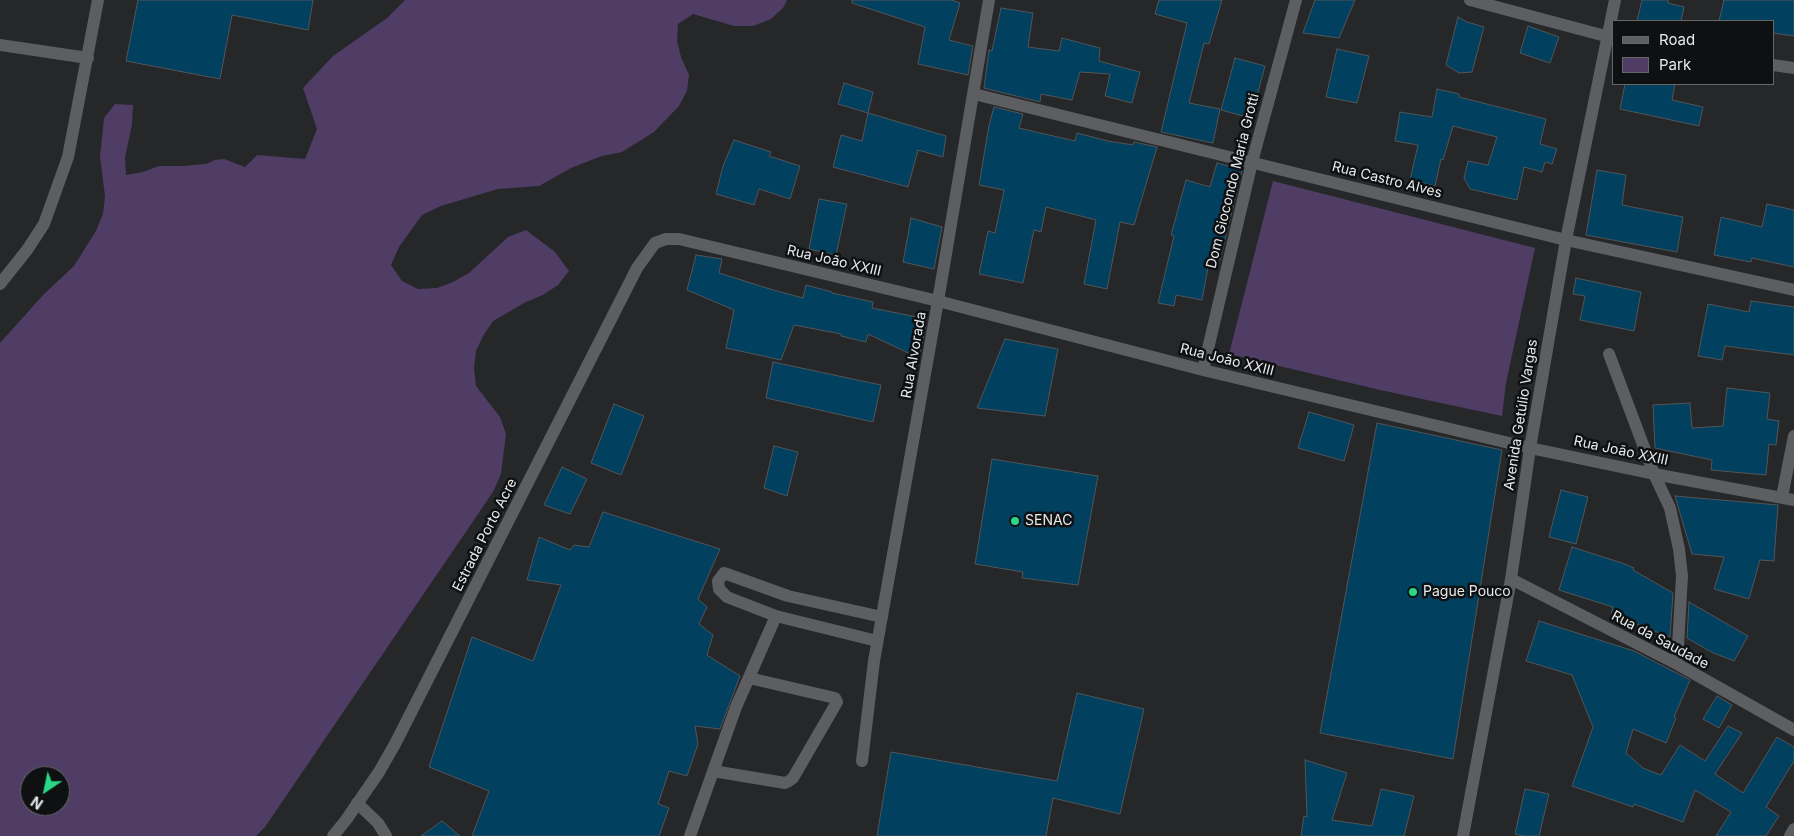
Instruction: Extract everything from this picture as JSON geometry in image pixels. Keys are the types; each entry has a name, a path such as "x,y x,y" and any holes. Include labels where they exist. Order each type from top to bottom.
{"street":[{"path":"0,284 27,250 44,224 68,157 98,0"},
{"name":"Rua Alvorada","path":"862,761 882,617 989,0"},
{"name":"Dom Giocondo Maria Grotti","path":"1203,370 1252,162 1296,0"},
{"path":"1470,0 1610,37"},
{"name":"Avenida Getúlio Vargas","path":"1612,20 1615,0"},
{"name":"Avenida Getúlio Vargas","path":"1463,836 1511,579 1530,448 1566,240 1612,22"},
{"path":"0,46 88,58"},
{"path":"1774,65 1794,68"},
{"name":"Rua Castro Alves","path":"974,94 1566,240 1794,290"},
{"name":"Rua João XXIII","path":"655,242 666,239 679,240 938,301 1203,370 1530,448 1788,499"},
{"name":"Estrada Porto Acre","path":"332,836 379,772 395,744 636,268 655,242"},
{"path":"1609,354 1654,474 1670,508 1679,549 1682,576 1677,664"},
{"path":"1788,499 1794,436"},
{"path":"878,641 776,616 727,597 719,589 718,581 724,573 788,596 882,617"},
{"name":"Rua da Saudade","path":"1511,579 1677,664 1794,730"},
{"path":"690,836 736,707 776,616"},
{"path":"713,771 785,783 789,781 793,778 837,702 835,698 749,678"},
{"path":"357,803 378,823 386,836"},
{"path":"1790,836 1794,829"}],"green space":[{"path":"405,0 787,0 783,8 771,19 753,26 734,26 693,14 678,24 677,41 681,57 689,75 687,91 679,106 654,132 622,152 602,156 571,168 539,186 498,189 441,206 422,215 399,247 391,265 402,281 418,289 437,288 453,282 469,273 508,237 526,230 555,252 569,271 558,285 543,295 526,302 493,321 483,336 476,351 474,368 476,386 500,417 506,434 501,474 493,492 265,827 256,836 0,836 0,343 44,294 74,266 96,231 103,214 105,196 100,157 104,118 115,104 133,105 132,124 125,158 126,175 143,172 159,166 206,164 224,159 245,167 257,155 305,159 317,129 303,88 333,56 387,18"},
{"path":"1273,181 1535,248 1506,383 1502,416 1380,390 1229,354"}],"building":[{"path":"138,0 313,0 308,30 232,15 220,79 126,61"},
{"path":"852,0 951,0 960,3 949,40 973,46 968,75 918,64 925,27 852,3"},
{"path":"1159,0 1222,0 1209,44 1204,43 1189,103 1220,109 1213,143 1161,132 1187,23 1155,14"},
{"path":"1315,0 1355,0 1339,38 1303,33"},
{"path":"1642,0 1668,0 1668,3 1684,7 1681,20 1637,20"},
{"path":"1724,0 1794,0 1794,36 1774,33 1774,20 1719,20"},
{"path":"1001,8 1033,13 1028,47 1059,51 1062,38 1100,48 1099,61 1140,72 1132,103 1105,96 1110,74 1080,72 1072,100 1041,94 1040,102 984,88 989,50 992,51"},
{"path":"1458,17 1484,27 1472,72 1459,73 1446,65"},
{"path":"1528,26 1559,37 1550,63 1520,53"},
{"path":"1337,49 1369,56 1357,103 1326,97"},
{"path":"1235,58 1265,66 1251,118 1221,110"},
{"path":"844,83 873,92 868,113 838,104"},
{"path":"1625,85 1675,85 1672,100 1703,107 1699,126 1620,109"},
{"path":"1437,89 1459,94 1459,97 1546,119 1540,144 1557,149 1552,164 1545,162 1542,172 1524,167 1517,200 1470,189 1464,178 1468,161 1488,165 1497,137 1453,126 1443,160 1441,159 1435,186 1410,180 1418,145 1395,141 1400,112 1432,117"},
{"path":"994,107 1023,114 1019,128 1075,141 1077,133 1108,141 1133,145 1134,142 1157,147 1134,225 1120,222 1107,289 1084,284 1096,220 1046,207 1041,232 1034,230 1023,283 979,274 988,231 995,233 1004,190 979,185 989,125"},
{"path":"868,113 946,136 943,157 918,150 908,187 833,167 841,135 862,141"},
{"path":"734,140 771,152 769,156 800,166 790,199 759,189 754,205 716,194 723,166"},
{"path":"1217,163 1242,170 1220,260 1210,257 1202,300 1176,295 1174,306 1158,303 1174,236 1171,235 1186,180 1210,187"},
{"path":"1597,170 1626,175 1622,205 1683,217 1677,252 1586,235"},
{"path":"819,199 847,204 836,255 809,249"},
{"path":"1767,204 1794,210 1794,267 1752,258 1751,262 1714,255 1721,217 1762,227"},
{"path":"911,218 942,227 934,269 903,262"},
{"path":"696,255 722,259 719,273 770,289 803,298 806,285 873,302 872,308 927,319 919,358 868,334 866,342 841,336 841,334 794,325 781,360 726,348 734,310 687,290"},
{"path":"1576,278 1641,292 1634,331 1580,320 1585,296 1573,294"},
{"path":"1751,301 1794,307 1794,355 1725,346 1722,360 1698,356 1708,304 1749,312"},
{"path":"1005,339 1058,349 1045,416 977,408"},
{"path":"773,362 881,385 873,422 766,398"},
{"path":"1727,388 1770,393 1767,419 1779,421 1776,445 1769,444 1766,475 1711,470 1712,460 1655,448 1653,405 1690,403 1692,428 1723,426"},
{"path":"614,404 644,416 621,475 591,463"},
{"path":"1309,412 1354,425 1344,461 1298,448"},
{"name":"Pague Pouco","path":"1377,423 1502,450 1453,759 1320,733"},
{"path":"774,446 798,452 787,496 764,488"},
{"path":"992,459 1098,476 1078,585 1022,578 1023,572 975,564"},
{"path":"562,467 587,479 570,514 544,505"},
{"path":"1561,490 1588,497 1576,544 1549,537"},
{"path":"1675,496 1778,505 1774,561 1760,560 1749,599 1714,589 1724,557 1692,554"},
{"path":"603,512 720,549 698,599 707,607 699,624 713,635 707,655 740,676 720,729 695,726 698,744 687,776 669,771 658,804 669,808 659,836 472,836 489,791 429,767 472,637 533,661 561,585 527,580 539,537 570,550 574,545 589,547"},
{"path":"1572,547 1634,568 1633,570 1673,593 1670,637 1611,614 1613,607 1559,590"},
{"path":"1689,602 1748,636 1734,661 1711,652 1687,638"},
{"path":"1539,621 1634,651 1690,680 1674,717 1676,718 1666,743 1633,729 1626,753 1643,768 1661,775 1680,745 1705,761 1728,726 1742,733 1715,774 1743,793 1777,737 1794,747 1794,761 1766,807 1779,816 1766,836 1716,836 1731,812 1695,790 1683,822 1634,804 1633,807 1572,786 1593,727 1572,675 1526,661"},
{"path":"1077,693 1144,709 1120,814 1053,798 1046,836 877,836 891,752 1057,781"},
{"path":"1717,696 1732,705 1719,728 1703,719"},
{"path":"1305,760 1347,773 1332,820 1372,826 1381,789 1414,796 1404,836 1301,836 1304,816 1307,817"},
{"path":"1525,789 1549,794 1539,836 1515,834"},
{"path":"442,821 460,836 421,836"}],"place":[{"name":"SENAC","path":"1015,521"},
{"name":"Pague Pouco","path":"1413,592"}]}
